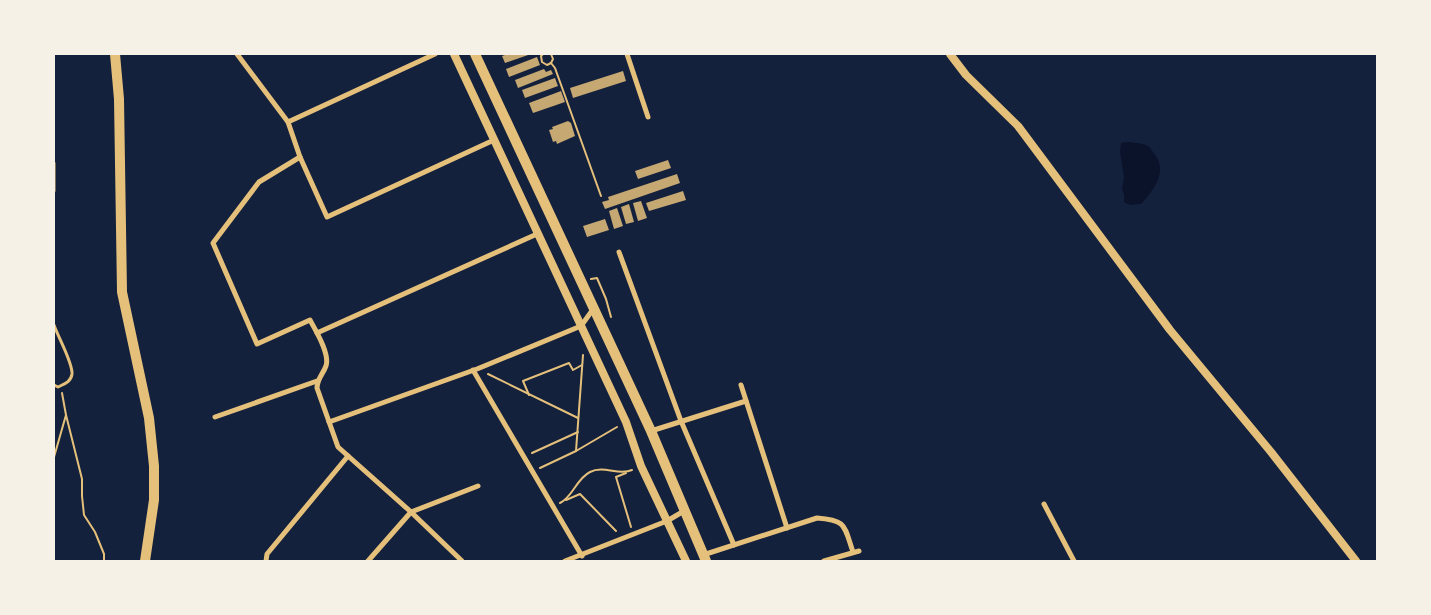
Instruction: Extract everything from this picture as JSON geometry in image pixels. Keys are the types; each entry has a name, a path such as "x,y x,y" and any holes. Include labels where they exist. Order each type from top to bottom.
{"main road":[{"path":"115,54 119,99 122,292 149,418 154,466 154,500 145,561"},
{"path":"475,54 651,431 705,558"}],"street":[{"path":"237,54 288,122 300,157 327,217 494,140"},
{"path":"288,122 434,54"},
{"path":"454,54 626,422 641,466 686,561"},
{"path":"627,54 648,117"},
{"path":"950,54 966,75 1018,126 1170,330 1356,561"},
{"path":"216,417 317,381 323,374 327,362 326,355 310,320 257,344 213,243 259,182 300,157"},
{"path":"317,333 537,234"},
{"path":"619,252 681,421 734,545"},
{"path":"329,422 475,370 582,326 594,308"},
{"path":"475,370 582,556"},
{"path":"317,381 318,392 338,447 411,512 462,561"},
{"path":"741,385 787,528"},
{"path":"651,431 746,401"},
{"path":"266,561 267,554 348,456"},
{"path":"368,561 411,512 478,486"},
{"path":"1044,504 1074,561"},
{"path":"565,561 582,556 667,521 685,510"},
{"path":"705,558 734,545 817,518 835,519 845,530 852,552"},
{"path":"824,561 859,551"}],"lane":[{"path":"54,163 54,191"},
{"path":"54,325 70,364 72,375 68,383 56,386"}],"path":[{"path":"543,54 541,56 542,62 544,64 550,63"},
{"path":"550,63 553,59 551,54"},
{"path":"550,63 555,68 600,196"},
{"path":"576,451 583,356"},
{"path":"529,395 522,381 569,363 573,370 582,365"},
{"path":"475,370 578,418"},
{"path":"56,386 63,395 82,479 84,515 95,532 104,554 104,561"},
{"path":"54,457 66,415"},
{"path":"532,471 576,451 626,422"},
{"path":"524,456 578,432"},
{"path":"634,534 616,477 641,466"},
{"path":"566,500 576,483 590,472 606,469 627,472"},
{"path":"552,506 580,494 623,539"}],"water":[{"path":"1121,143 1144,144 1150,147 1160,166 1155,186 1141,204 1130,205 1124,202 1122,190 1124,177 1120,152"}],"building":[{"path":"508,54 531,54 505,63 502,56"},
{"path":"537,57 540,65 509,77 506,69"},
{"path":"544,69 546,72 551,70 553,74 518,88 515,80"},
{"path":"623,71 626,81 573,98 570,88"},
{"path":"555,78 558,86 525,98 522,90"},
{"path":"561,91 565,102 533,113 529,103"},
{"path":"568,121 571,123 575,136 557,144 556,141 553,142 549,130"},
{"path":"668,160 671,168 638,179 635,171"},
{"path":"677,174 680,183 605,209 602,202 609,200 608,197"},
{"path":"683,191 686,200 649,211 646,203"},
{"path":"641,201 647,218 638,221 633,203"},
{"path":"629,204 634,222 626,224 621,207"},
{"path":"617,208 623,226 614,229 609,211"},
{"path":"605,219 609,230 587,237 583,226"}]}
